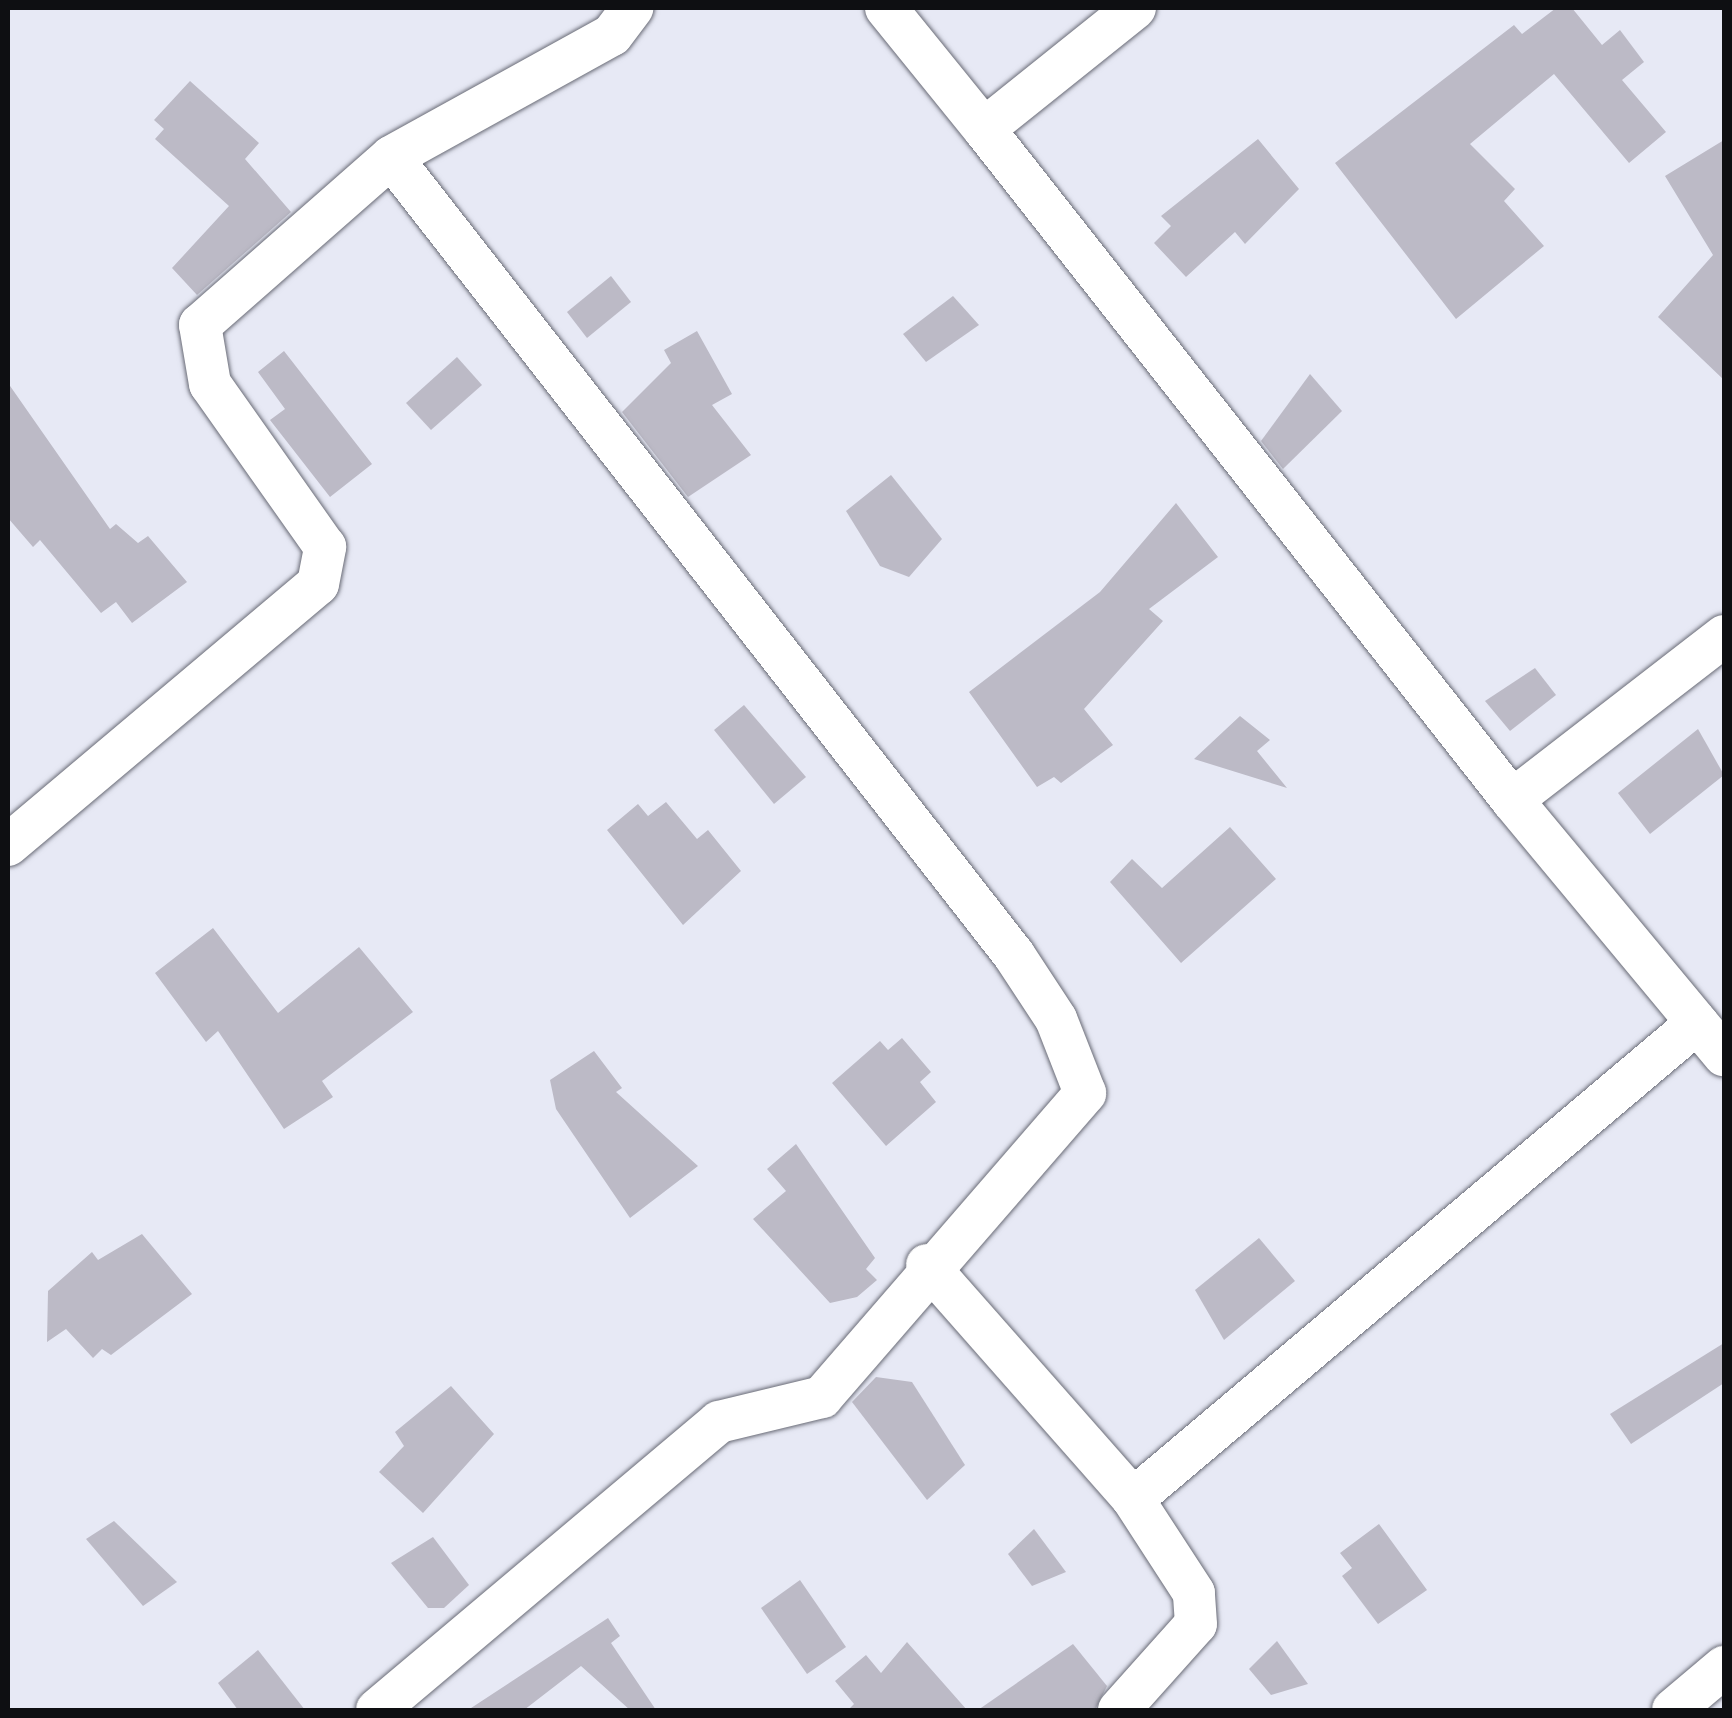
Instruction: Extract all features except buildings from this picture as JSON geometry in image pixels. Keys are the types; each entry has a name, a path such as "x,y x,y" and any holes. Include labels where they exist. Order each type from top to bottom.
{"street":[{"path":"8,846 318,584 326,547 210,384 200,325 390,157 612,35 632,8"},
{"path":"886,8 1512,800 1724,1055"},
{"path":"984,129 1134,8"},
{"path":"377,1710 719,1422 822,1397 927,1265 1034,1161 1085,1093 1056,1019 390,157"},
{"path":"1512,800 1724,636"},
{"path":"1133,1499 1697,1023"},
{"path":"927,1265 1133,1499 1194,1593 1196,1624 1119,1710"},
{"path":"1673,1710 1724,1667"}]}
